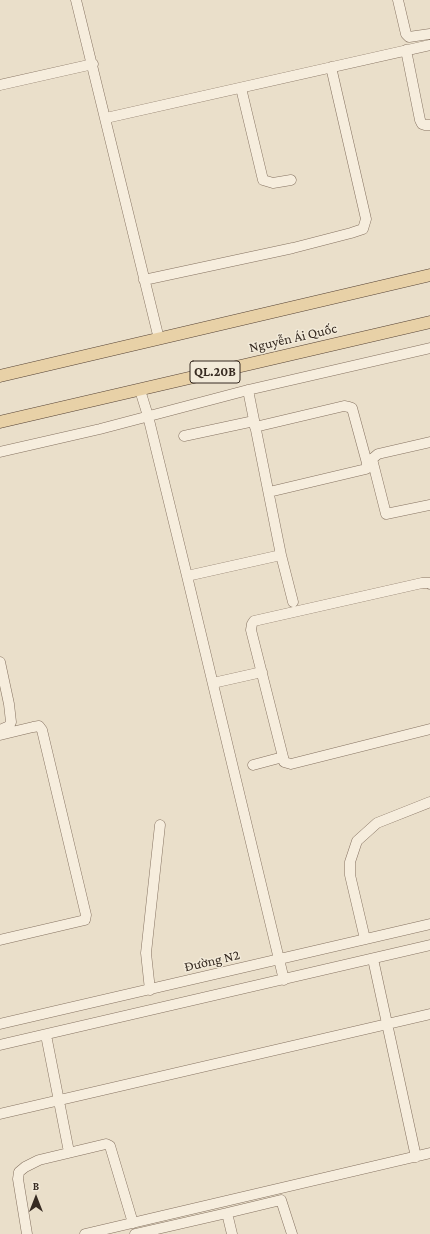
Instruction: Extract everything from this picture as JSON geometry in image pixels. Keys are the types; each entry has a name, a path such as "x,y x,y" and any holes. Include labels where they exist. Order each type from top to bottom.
{"main road":[{"path":"0,376 430,275"},
{"name":"Nguyễn Ái Quốc","path":"0,422 430,322"}],"street":[{"path":"76,0 93,64 158,339"},
{"path":"398,0 406,34 409,37 430,34"},
{"path":"106,118 430,44"},
{"path":"406,50 420,120 422,124 430,125"},
{"path":"0,85 93,64"},
{"path":"144,280 293,248 360,231 363,228 366,219 331,67"},
{"path":"240,88 263,180 273,183 291,180"},
{"path":"0,452 100,429 248,390 430,348"},
{"path":"140,390 148,416 188,576 284,980"},
{"path":"248,390 281,555 293,602"},
{"path":"184,436 255,424 344,406 352,408 367,463 366,469 269,492"},
{"path":"430,442 378,454 373,457 372,461 386,514 430,505"},
{"path":"188,576 281,555"},
{"path":"430,584 422,583 254,621 251,630 284,762 291,764 430,729"},
{"path":"0,662 9,704 11,722 9,726 0,730"},
{"path":"213,683 262,672"},
{"path":"0,735 39,726 42,730 86,915 85,920 0,940"},
{"path":"253,765 283,757"},
{"path":"365,939 350,875 350,862 357,842 377,823 430,802"},
{"path":"150,990 146,953 160,825"},
{"name":"Đường N2","path":"0,1024 430,924"},
{"path":"0,1045 430,945"},
{"path":"373,959 416,1157"},
{"path":"0,1114 430,1014"},
{"path":"46,1035 69,1152"},
{"path":"28,1234 18,1179 19,1172 25,1167 39,1160 106,1144 110,1146 133,1223"},
{"path":"85,1234 430,1153"},
{"path":"135,1234 281,1200 292,1234"},
{"path":"226,1213 232,1234"}]}
